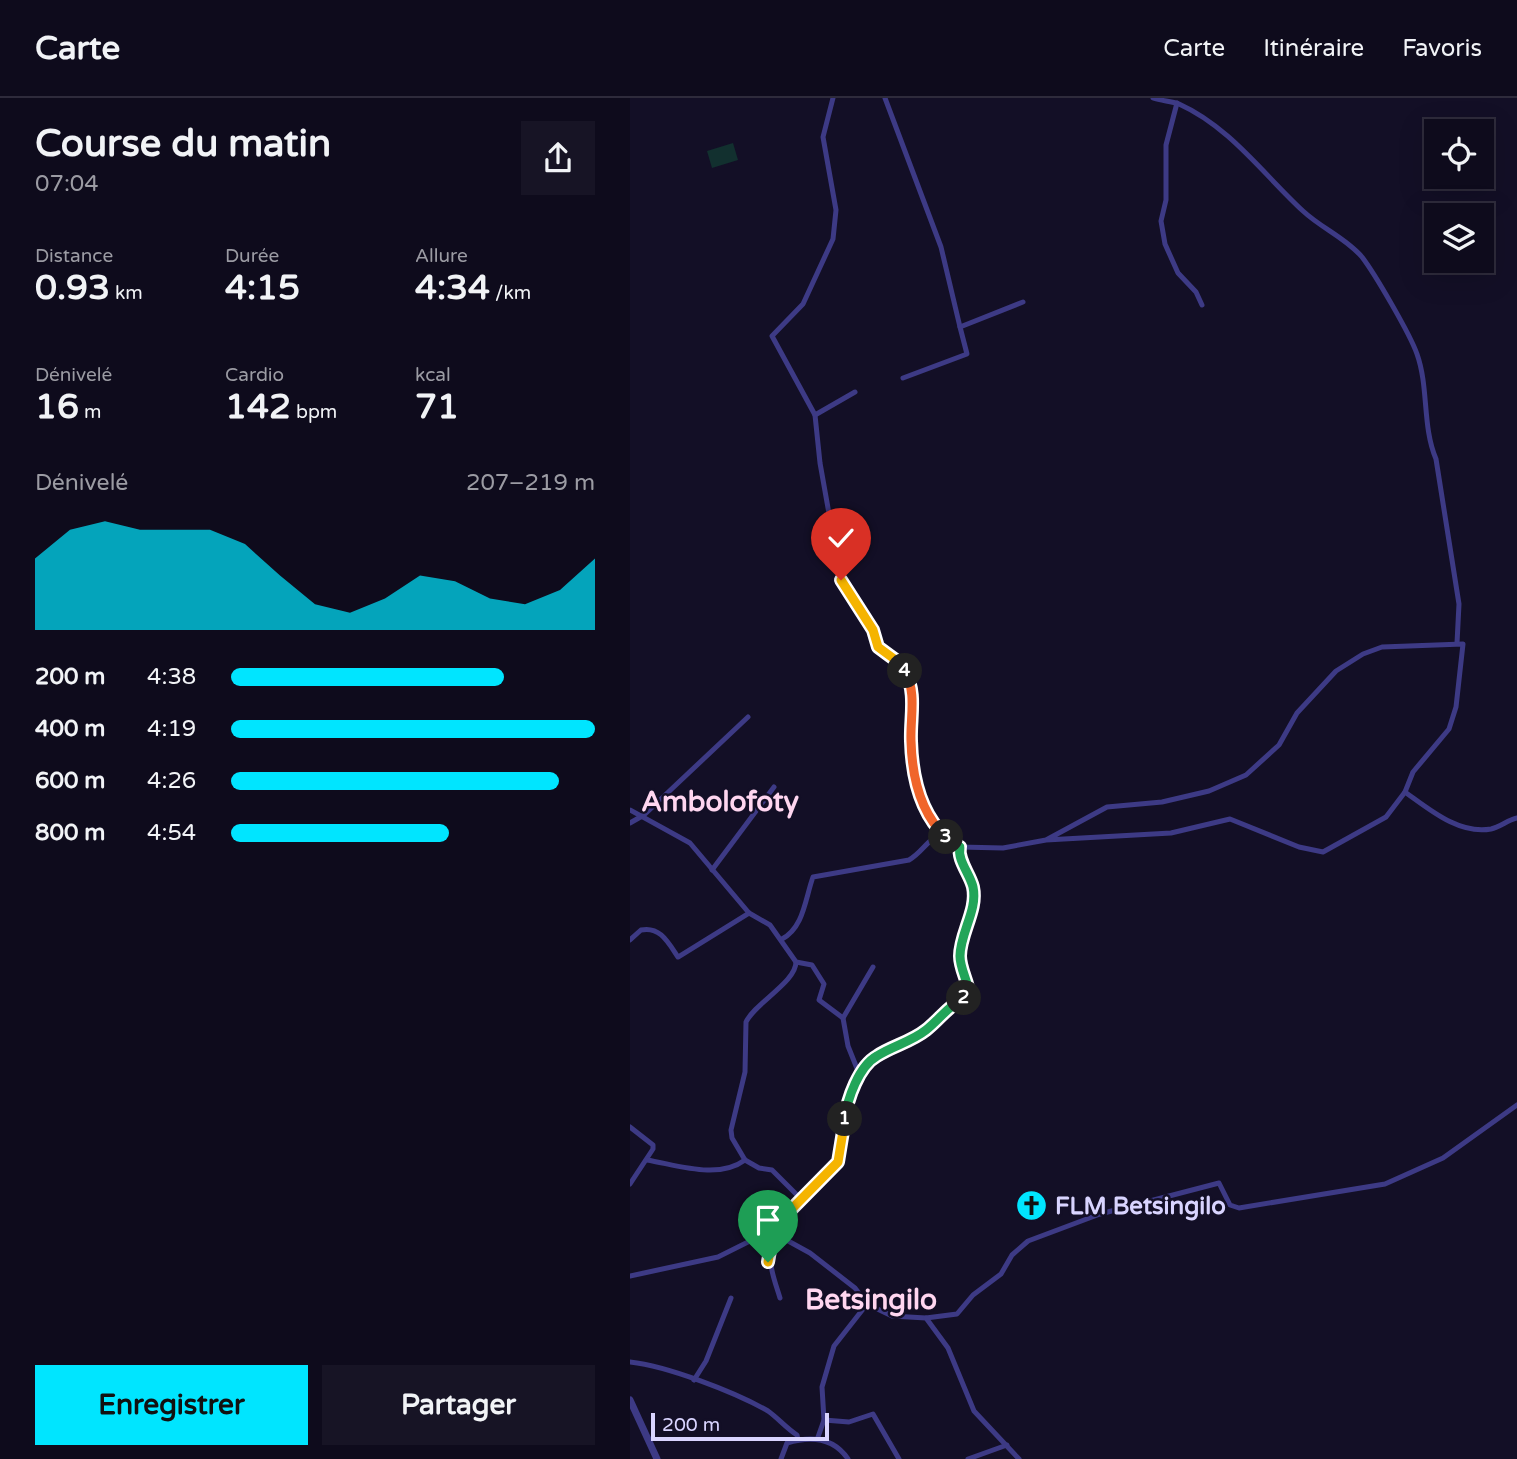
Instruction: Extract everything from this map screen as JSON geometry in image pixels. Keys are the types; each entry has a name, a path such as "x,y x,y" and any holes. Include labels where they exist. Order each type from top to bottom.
{"street":[{"path":"833,98 823,137 836,209 833,239 803,304 772,336 815,415 820,463 841,580 873,630 878,647 901,664 911,680 914,710 911,740 916,782 930,823 942,834 960,847 1003,848 1046,840 1171,833 1230,818 1299,846 1323,852 1376,824 1405,792 1413,772 1450,729 1456,707 1463,643 1382,647 1363,654 1336,671 1297,713 1279,745 1245,775 1209,791 1163,802 1107,807 1046,840"},
{"path":"885,98 941,247 967,354 903,377"},
{"path":"1153,98 1177,103 1243,149 1303,211 1362,258 1409,336 1418,356 1426,405 1427,436 1436,459 1459,604 1457,643"},
{"path":"1177,103 1166,145 1167,200 1161,221 1165,244 1178,273 1196,292 1202,305"},
{"path":"960,327 1023,302"},
{"path":"815,415 856,392"},
{"path":"630,823 644,815 748,717"},
{"path":"712,870 774,787"},
{"path":"1405,792 1466,828 1495,829 1517,818"},
{"path":"630,810 644,815 690,843 748,913 762,919 782,939 784,948 796,962 812,965 824,984 819,1000 843,1018"},
{"path":"782,939 798,925 813,877 909,860 920,853 931,837 942,834"},
{"path":"630,1276 718,1257 770,1231 800,1198 823,1181 838,1162 848,1103 860,1076 875,1056 896,1048 926,1030 952,1004 969,993 960,957 975,896 969,873 959,856 960,847"},
{"path":"630,940 641,930 654,929 667,939 678,957 748,913"},
{"path":"796,962 796,968 787,979 746,1022 746,1072 731,1130 732,1138 745,1160 759,1168 772,1170 800,1198"},
{"path":"860,1076 848,1046 843,1018 873,967"},
{"path":"770,1231 776,1237 810,1253 855,1288 867,1304 892,1316 926,1318 957,1314 973,1295 1001,1274 1012,1255 1028,1241 1100,1214 1219,1183 1230,1205 1239,1208 1385,1184 1440,1160 1517,1105"},
{"path":"630,1127 653,1144 647,1160 630,1184"},
{"path":"647,1160 712,1170 731,1167 745,1160"},
{"path":"776,1237 771,1245 768,1262 780,1298"},
{"path":"694,1380 706,1361 731,1298"},
{"path":"818,1437 824,1420 822,1387 834,1346 856,1322 867,1304"},
{"path":"926,1318 948,1348 974,1411 1019,1459"},
{"path":"630,1362 694,1380 770,1412 783,1426 797,1435 798,1440"},
{"path":"630,1400 657,1459"},
{"path":"824,1420 849,1422 873,1414 899,1459"},
{"path":"781,1459 787,1443 818,1437 837,1447 848,1459"},
{"path":"968,1459 1007,1445"}],"green space":[{"path":"733,143 738,160 712,168 707,151"}],"place":[{"name":"FLM Betsingilo","path":"1032,1206"}],"district":[{"name":"Ambolofoty","path":"720,802"},
{"name":"Betsingilo","path":"871,1300"}],"route":[{"path":"768,1262 771,1245 776,1237 770,1231 800,1198 823,1181 838,1162 846,1110 860,1076 875,1056 896,1048 926,1030 952,1004 969,993 960,957 965,927 975,896 969,873 959,856 960,847 949,841 930,823 916,782 911,740 914,710 910,693 911,680 901,664 878,647 873,630 841,580"}]}
